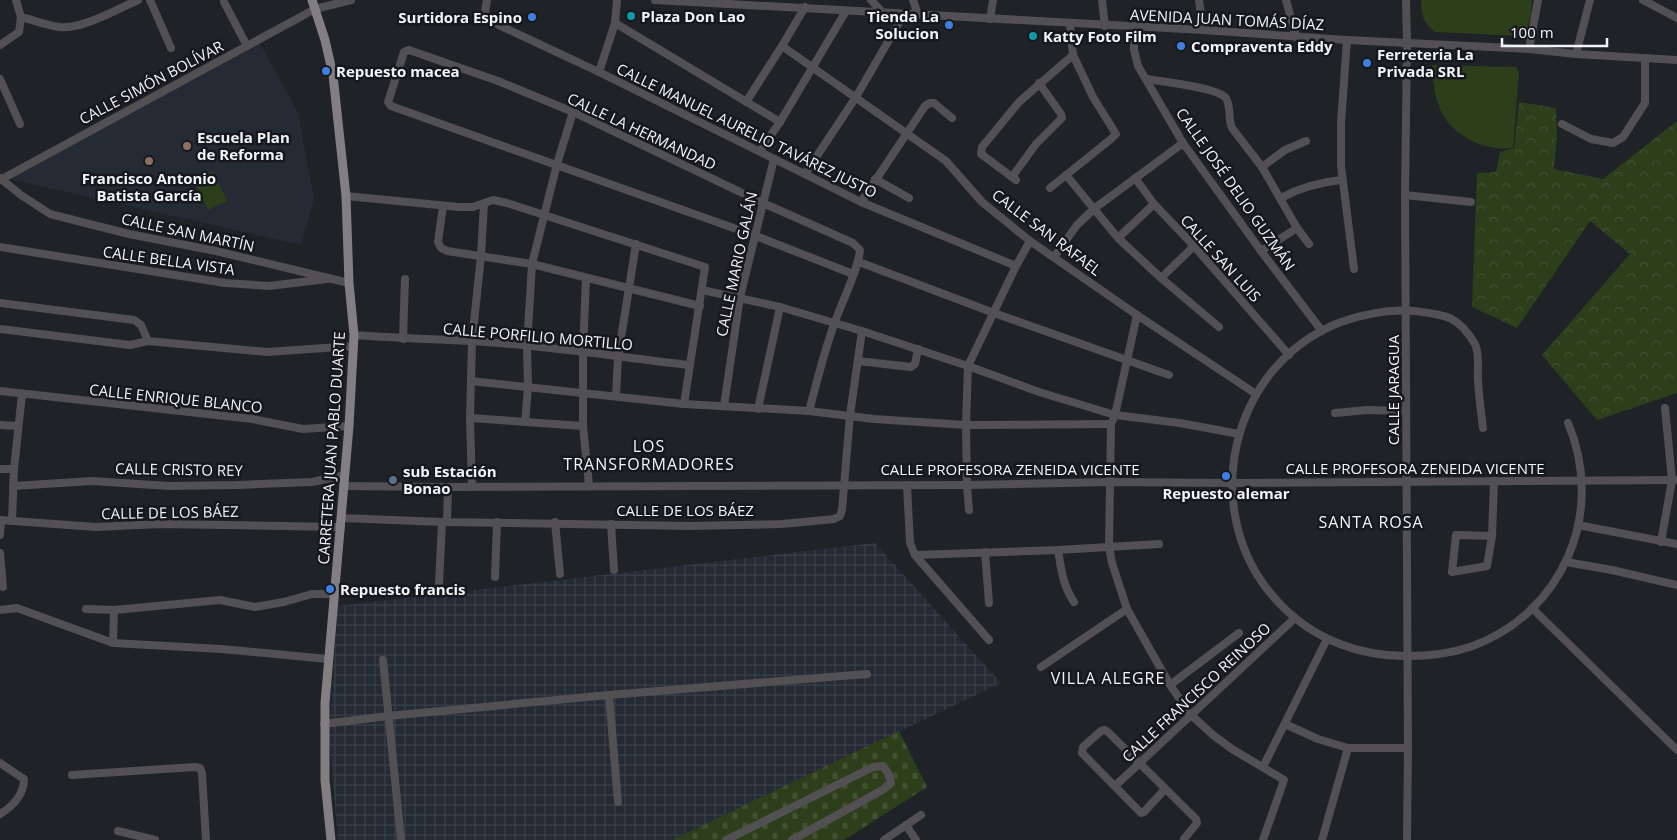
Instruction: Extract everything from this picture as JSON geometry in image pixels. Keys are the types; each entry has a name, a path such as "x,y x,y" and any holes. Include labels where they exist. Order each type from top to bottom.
{"main road":[{"name":"CARRETERA JUAN PABLO DUARTE","path":"314,4 333,75 346,196 349,283 354,335 350,426 328,659 324,724 325,780 331,840"}],"street":[{"path":"0,45 19,32 21,17 16,0"},
{"path":"21,17 61,27 70,26 94,19 138,0"},
{"path":"150,0 171,48"},
{"path":"314,4 351,0"},
{"name":"CALLE MANUEL AURELIO TAVÁREZ JUSTO","path":"487,0 484,12 490,22 599,72 860,202 1016,266"},
{"path":"599,72 615,23 617,0"},
{"name":"AVENIDA JUAN TOMÁS DÍAZ","path":"655,0 1530,49 1576,54 1677,60"},
{"path":"871,0 883,13"},
{"path":"913,0 918,15"},
{"path":"990,19 993,0"},
{"path":"1102,0 1105,26"},
{"path":"1200,0 1202,30"},
{"path":"1286,0 1296,37"},
{"name":"CALLE JARAGUA","path":"1406,0 1407,840"},
{"path":"1530,49 1538,0"},
{"path":"1576,54 1590,0"},
{"path":"1643,0 1677,18"},
{"path":"224,2 246,46"},
{"name":"CALLE SIMÓN BOLÍVAR","path":"0,179 246,46 314,4"},
{"path":"746,102 804,8"},
{"path":"760,151 780,122 846,11"},
{"path":"805,174 856,97 904,14"},
{"path":"615,23 780,122"},
{"path":"1050,188 1116,134 1093,96 1073,55 1070,24"},
{"name":"CALLE JOSÉ DELIO GUZMÁN","path":"1134,28 1134,50 1138,66 1183,143 1322,331"},
{"path":"1347,40 1341,123 1342,180 1354,269"},
{"name":"CALLE SAN RAFAEL","path":"782,46 946,161 982,202 1030,241 1256,394"},
{"name":"CALLE LA HERMANDAD","path":"397,74 404,52 407,51 498,81 573,112 853,244 860,250 859,262"},
{"path":"1039,84 1062,114 1062,118 1036,144 1014,179 981,154 982,147 1019,102 1039,84 1073,55"},
{"path":"1562,124 1592,139 1613,143 1623,137 1645,103 1646,58"},
{"path":"333,75 397,74 388,102 391,106 756,236 853,274"},
{"path":"0,79 20,124"},
{"path":"1146,79 1184,84 1219,93 1226,97 1229,121 1232,128 1262,167 1297,228 1309,244"},
{"path":"860,202 926,106 934,103 952,118"},
{"path":"525,422 532,264 557,164 573,112"},
{"path":"1262,167 1285,150 1306,141"},
{"path":"1054,257 1077,225 1095,208 1183,143"},
{"name":"CALLE MARIO GALÁN","path":"724,406 740,297 774,159"},
{"path":"1066,175 1118,238 1161,278 1219,327"},
{"name":"CALLE SAN LUIS","path":"1135,178 1154,204 1194,246 1288,355"},
{"name":"CALLE SAN MARTÍN","path":"0,179 21,196 50,214 129,234 216,251 349,283"},
{"path":"875,179 909,198"},
{"path":"1281,198 1310,185 1342,180"},
{"path":"1405,195 1471,202"},
{"path":"346,196 443,206 473,207 493,200 507,202 705,267 684,404"},
{"path":"472,487 470,418 472,341 481,256 484,204"},
{"path":"1118,238 1154,204"},
{"path":"443,206 438,242 441,248 447,251 532,264 700,306"},
{"path":"1261,251 1297,228"},
{"path":"969,510 966,425 968,366 1030,241"},
{"path":"616,396 618,357 636,244"},
{"path":"1161,278 1194,246"},
{"name":"CALLE BELLA VISTA","path":"0,248 225,284 270,286 334,278"},
{"path":"809,412 834,323 859,262 994,313 1169,375"},
{"path":"586,278 583,426 589,485"},
{"path":"403,339 405,279"},
{"path":"702,290 780,307 862,331 1039,392 1114,415 1180,423 1239,434"},
{"path":"0,303 134,320 141,325 148,341"},
{"path":"758,409 780,307"},
{"path":"1482,428 1477,348 1467,332 1454,319 1407,310 1382,312 1362,316 1322,331 1305,342 1276,366 1256,394 1246,413 1234,458 1232,483 1238,527 1248,558 1268,591 1295,618 1327,639 1366,652 1407,656 1444,653 1469,647 1503,631 1532,608 1551,586 1566,562 1578,525 1582,482 1577,448 1568,423"},
{"path":"1137,315 1111,424 1109,546 1112,563 1128,609 1170,684 1191,715 1213,735 1284,780 1263,840"},
{"path":"0,329 130,345 148,341 267,352 354,346"},
{"name":"CALLE DE LOS BÁEZ","path":"0,520 96,527 162,524 341,522 556,522 700,525 782,524 834,519 840,516 845,484 850,415 862,331"},
{"name":"CALLE PORFILIO MORTILLO","path":"354,335 403,339 472,341 690,365"},
{"path":"858,361 911,366 916,364 918,349"},
{"path":"471,381 684,404 850,415 874,419 966,425 1111,424"},
{"name":"CALLE ENRIQUE BLANCO","path":"0,391 252,419 303,428 350,426"},
{"path":"12,520 17,426 22,394"},
{"path":"1661,542 1674,480 1665,408"},
{"path":"1335,413 1366,410 1406,411"},
{"path":"470,418 583,426"},
{"path":"0,425 17,426"},
{"path":"0,469 14,469"},
{"name":"CALLE CRISTO REY","path":"13,486 92,481 169,486 247,484 312,482 344,476"},
{"name":"CALLE PROFESORA ZENEIDA VICENTE","path":"344,486 967,485 1110,482 1582,482 1674,480"},
{"path":"1492,536 1456,535 1452,572 1486,566 1492,536 1494,481"},
{"path":"907,484 910,543 915,555 989,640"},
{"path":"439,584 448,487"},
{"path":"0,520 0,535"},
{"path":"495,577 497,522"},
{"path":"556,522 560,574"},
{"path":"611,524 614,570"},
{"path":"1578,525 1677,544"},
{"path":"915,555 1158,544"},
{"path":"1058,550 1063,582 1074,602"},
{"path":"0,552 3,587"},
{"path":"984,552 989,603"},
{"path":"1566,562 1677,585"},
{"path":"86,609 114,610 220,600 255,607 284,602 312,594 335,594"},
{"path":"0,610 18,608 113,643 221,649 328,659"},
{"path":"1532,608 1677,750"},
{"path":"1041,667 1128,609"},
{"path":"113,643 114,610"},
{"name":"CALLE FRANCISCO REINOSO","path":"1115,786 1295,618"},
{"path":"1170,684 1239,633"},
{"path":"1263,767 1327,639"},
{"path":"383,660 401,840"},
{"path":"324,724 609,695 867,674"},
{"path":"609,695 618,802"},
{"path":"1285,724 1318,739 1348,748 1408,748"},
{"path":"1165,789 1141,813 1082,753 1083,747 1105,730 1139,763 1165,789 1197,822 1184,839"},
{"path":"1322,840 1348,748"},
{"path":"0,763 24,779 24,784 14,804 0,814"},
{"path":"726,840 873,767 883,766 888,773 891,783 884,789 792,840"},
{"path":"72,775 200,768 202,773 206,840"},
{"path":"884,840 921,815"},
{"path":"906,825 916,840"},
{"path":"118,831 154,840"}],"shaded area":[{"name":"Escuela Plan de Reforma","path":"259,42 298,112 314,199 301,245 9,179"},
{"path":"875,543 1001,683 672,840 338,840 329,735 338,606"}],"green space":[{"path":"1421,0 1532,1 1531,14 1525,36 1435,32 1427,25 1423,18"},
{"path":"1432,65 1516,67 1519,72 1513,148 1503,149 1481,145 1461,135 1453,128 1446,120 1437,100"},
{"path":"1519,102 1556,108 1557,134 1554,169 1603,179 1677,121 1677,393 1597,420 1542,355 1630,254 1590,221 1517,328 1472,307 1477,173 1496,172 1500,152 1514,148"},
{"path":"213,171 227,201 208,210 194,180"},
{"path":"899,731 927,787 844,840 672,840"}],"place":[{"name":"Plaza Don Lao","path":"631,16"},
{"name":"Surtidora Espino","path":"532,17"},
{"name":"Tienda La Solucion","path":"949,25"},
{"name":"Katty Foto Film","path":"1033,36"},
{"name":"Compraventa Eddy","path":"1181,46"},
{"name":"Ferreteria La Privada SRL","path":"1367,63"},
{"name":"Repuesto macea","path":"326,71"},
{"name":"Escuela Plan de Reforma","path":"187,146"},
{"name":"Francisco Antonio Batista García","path":"149,161"},
{"name":"Repuesto alemar","path":"1226,476"},
{"name":"sub Estación Bonao","path":"393,480"},
{"name":"Repuesto francis","path":"330,589"}],"district":[{"name":"LOS TRANSFORMADORES","path":"649,455"},
{"name":"SANTA ROSA","path":"1371,522"},
{"name":"VILLA ALEGRE","path":"1108,678"}]}
